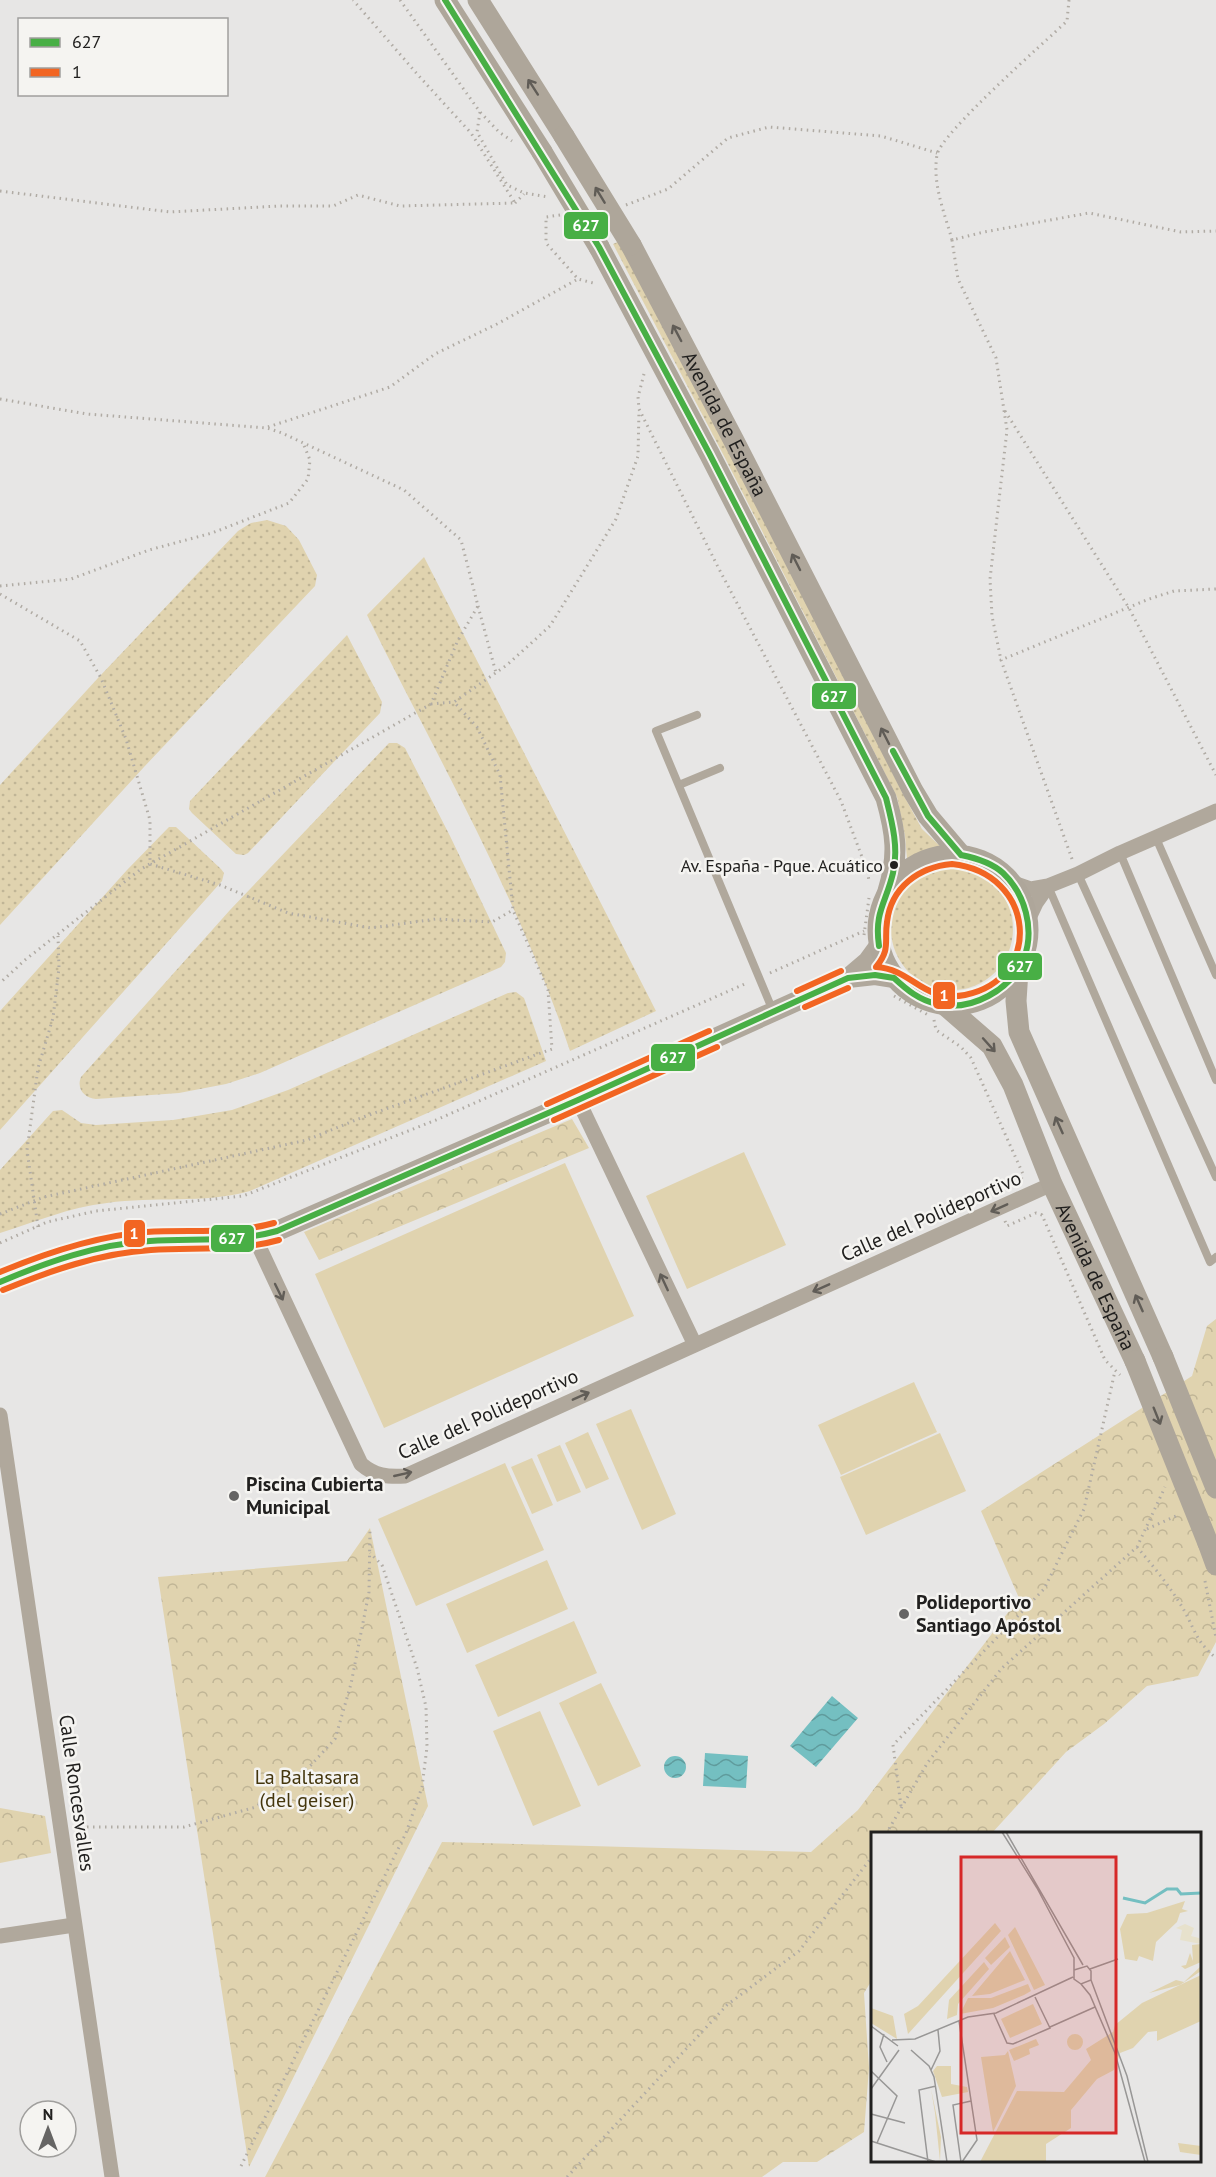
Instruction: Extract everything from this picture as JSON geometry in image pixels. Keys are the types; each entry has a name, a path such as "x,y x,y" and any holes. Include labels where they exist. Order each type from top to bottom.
{"main road":[{"name":"Avenida de España","path":"445,0 542,152 599,247 715,463 886,798 895,830 894,869 888,891"},
{"name":"Avenida de España","path":"478,0 631,244 913,791 928,816 961,855"},
{"path":"939,855 961,855 986,862 1013,883 1023,901 1028,920 1029,937 1018,970 999,991 974,1003 946,1006 926,1001 893,986 884,963 869,939 877,927 888,891 901,875 919,862 939,855"},
{"name":"Avenida de España","path":"1018,970 1016,1001 1019,1032 1162,1357 1216,1488"},
{"name":"Avenida de España","path":"946,1006 992,1046 1013,1085 1130,1371 1208,1543 1210,1572"}],"street":[{"path":"1013,883 1031,889 1048,886 1216,811"},
{"path":"1028,920 1048,886"},
{"path":"0,1282 56,1261 97,1250 148,1241 212,1242 255,1239 277,1231 578,1100 848,978 868,962 869,939"},
{"path":"848,978 875,975 893,986"},
{"path":"578,1100 695,1345"},
{"name":"Calle del Polideportivo","path":"255,1239 361,1464 371,1473 388,1477 405,1476 1052,1184"},
{"name":"Calle Roncesvalles","path":"0,1415 112,2177"},
{"path":"0,1936 74,1925"}],"lane":[{"path":"697,715 656,731 773,1012"},
{"path":"679,785 720,768"},
{"path":"1156,838 1216,975"},
{"path":"1120,853 1216,1080"},
{"path":"1078,874 1216,1177"},
{"path":"1048,886 1210,1262 1216,1257"}],"path":[{"path":"353,0 471,133 514,203"},
{"path":"400,0 480,112 517,148"},
{"path":"1070,0 1067,21 952,131 937,153 937,185 952,240 958,279 996,357 1007,430 990,579 992,616 1001,660 1078,874"},
{"path":"621,206 668,189 728,138 769,127 881,136 937,153"},
{"path":"0,191 170,212 279,206 333,206 358,195 400,206 514,203 524,194"},
{"path":"952,240 1089,213 1181,232 1216,231"},
{"path":"596,277 602,285"},
{"path":"267,428 390,387 435,354 497,324 578,279"},
{"path":"0,983 150,864 431,704 453,702 496,674 550,627 616,519 639,456 639,397 645,376 644,370"},
{"path":"0,399 87,414 267,428 404,490 461,540 496,674"},
{"path":"0,1243 47,1222 96,1210 243,1196 436,1120 759,978 869,939 868,873 841,801 718,567 639,409"},
{"path":"1004,409 1129,608 1216,775"},
{"path":"0,586 71,579 149,550 212,532 289,503 308,479 310,460 303,443"},
{"path":"1001,660 1149,599 1174,591 1216,589"},
{"path":"0,594 80,641 101,678 126,739 150,820 150,864"},
{"path":"431,704 458,640 478,606"},
{"path":"0,1214 34,1201 77,1190 307,1140 552,1048 548,990 513,910 500,775 477,727 453,702"},
{"path":"150,864 220,885 288,913 371,928 436,919 492,922 513,910"},
{"path":"38,1227 27,1150 38,1068 53,1018 59,968 58,935"},
{"path":"893,986 899,1000 933,1017 936,1030 961,1047 971,1058 1023,1174 1021,1182"},
{"path":"999,1208 1007,1226 1036,1213 1042,1215 1105,1360 1115,1371 1130,1371"},
{"path":"901,1808 893,1745 1044,1589 1084,1509 1115,1371"},
{"path":"887,1832 928,1762 1002,1668 1137,1547 1166,1486"},
{"path":"62,1827 184,1827 256,1807 311,1766 335,1739 351,1684 369,1592 370,1528"},
{"path":"1137,1547 1151,1563 1184,1611 1202,1647 1216,1659"},
{"path":"241,2166 406,1833 422,1787 427,1747 426,1717 417,1668 382,1565 370,1553"},
{"path":"1210,1572 1216,1638"},
{"path":"567,2177 727,2005 799,1951 871,1860"}],"green space":[{"path":"620,241 733,453 903,794 922,829 941,847 923,851 907,859 897,797 725,458 613,244"},
{"path":"267,520 286,526 299,540 317,575 315,586 144,767 0,925 0,785 238,531 251,523"},
{"path":"424,557 656,1011 570,1051 550,994 502,884 367,615"},
{"path":"347,635 382,702 380,713 248,853 236,854 192,813 189,809 190,801"},
{"path":"389,743 397,743 405,748 450,836 506,953 505,962 501,967 260,1073 226,1084 179,1093 96,1099 85,1095 80,1085 81,1077 230,910"},
{"path":"169,827 176,827 221,869 224,873 222,881 0,1130 0,1011 127,870"},
{"path":"952,868 975,873 986,878 995,886 1003,895 1008,906 1013,929 1008,952 1003,963 995,972 986,980 975,985 952,990 929,985 918,980 909,972 901,963 896,952 891,929 896,906 901,895 909,886 918,878 929,873"},
{"path":"516,992 524,998 546,1061 250,1191 197,1199 125,1201 93,1205 66,1211 0,1233 0,1170 53,1111 62,1110 81,1123 96,1125 173,1120 232,1110 288,1090 508,993"},
{"path":"572,1119 589,1148 319,1260 304,1232"},
{"path":"744,1152 786,1245 687,1289 646,1196"},
{"path":"565,1163 634,1316 384,1428 315,1274"},
{"path":"1216,1319 1216,1642 1198,1676 1147,1686 1104,1724 1066,1752 993,1832 871,1832 871,1982 864,1993 869,2068 864,2132 817,2162 783,2162 762,2177 265,2177 442,1842 811,1852 858,1810 1019,1598 981,1511 1192,1376 1207,1326"},
{"path":"914,1382 937,1432 841,1475 818,1425"},
{"path":"631,1409 676,1514 642,1530 596,1424"},
{"path":"588,1432 609,1479 586,1489 565,1443"},
{"path":"940,1433 966,1491 866,1535 840,1477"},
{"path":"560,1445 581,1492 557,1502 537,1455"},
{"path":"532,1458 553,1505 532,1514 511,1467"},
{"path":"505,1463 544,1550 416,1606 378,1519"},
{"name":"La Baltasara (del geiser)","path":"370,1528 428,1806 249,2167 158,1577 347,1561"},
{"path":"547,1560 568,1609 467,1653 446,1604"},
{"path":"574,1621 597,1673 498,1717 475,1665"},
{"path":"601,1683 641,1766 598,1786 559,1703"},
{"path":"540,1711 581,1806 533,1826 493,1731"},
{"path":"0,1808 45,1816 51,1853 0,1863"}],"water":[{"path":"832,1696 858,1718 816,1767 790,1746"},
{"path":"705,1753 748,1756 746,1788 703,1786"},
{"path":"675,1756 683,1759 686,1767 683,1775 675,1778 667,1775 664,1767 667,1759"}],"transit line":[{"name":"627","path":"445,0 599,247 709,453 886,798 894,835 895,864 879,916 879,946"},
{"name":"627","path":"893,751 928,816 961,855"},
{"name":"627","path":"894,978 919,997 931,1002 950,1006 963,1005 1000,989 1010,980 1024,958 1028,935 1026,912 1011,881 994,866 961,855"},
{"name":"1","path":"952,864 980,872 1001,886 1014,905 1020,927 1018,949 1008,969 991,985 965,995 950,996 928,990 889,969 876,967 884,955 890,910 901,889 918,874 928,869 952,864"},
{"name":"1","path":"797,991 841,971"},
{"name":"627","path":"0,1282 54,1261 111,1246 150,1241 229,1239 277,1231 578,1100 848,978 875,975 894,978"},
{"name":"1","path":"805,1007 848,988"},
{"name":"1","path":"547,1104 709,1031"},
{"name":"1","path":"554,1120 717,1047"},
{"name":"1","path":"0,1272 53,1252 109,1237 162,1231 242,1229 274,1223"},
{"name":"1","path":"3,1290 57,1270 113,1255 151,1250 231,1248 279,1240"}],"place":[{"name":"Av. España - Pque. Acuático","path":"894,865"},
{"name":"Piscina Cubierta Municipal","path":"234,1496"},
{"name":"Polideportivo Santiago Apóstol","path":"904,1614"}]}
